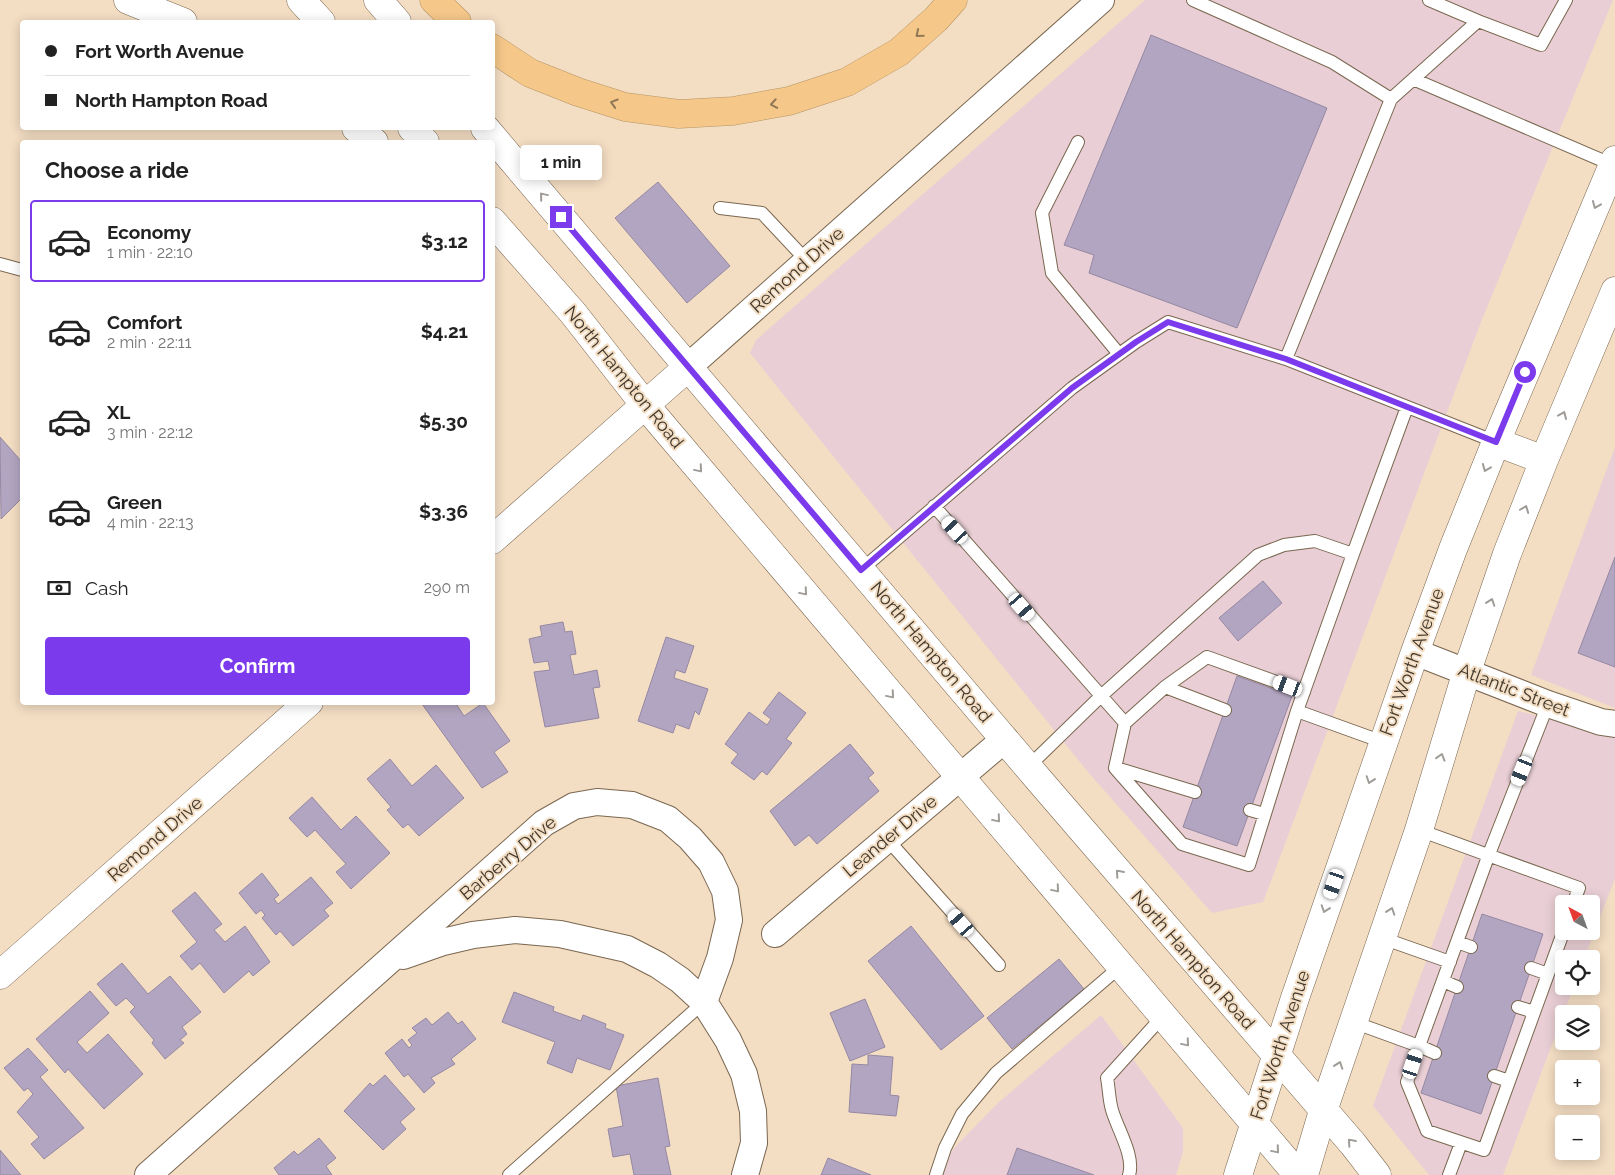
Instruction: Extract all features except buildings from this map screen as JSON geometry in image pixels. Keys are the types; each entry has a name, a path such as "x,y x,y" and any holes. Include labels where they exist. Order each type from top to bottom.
{"highway":[{"path":"434,0 455,20"},
{"path":"495,50 530,73 578,92 626,107 679,114 733,112 789,101 847,82 899,52 936,19 953,0"}],"main road":[{"path":"128,0 177,20"},
{"path":"301,0 319,20"},
{"path":"378,0 395,20"},
{"path":"359,130 371,140"},
{"path":"414,130 423,140"},
{"name":"North Hampton Road","path":"488,130 1028,766 1353,1144 1377,1175"},
{"name":"Fort Worth Avenue","path":"1238,1175 1276,1056 1383,742 1453,549 1496,442 1614,163"},
{"name":"North Hampton Road","path":"495,224 573,313 645,405 1298,1175"},
{"path":"495,245 573,313"},
{"path":"1304,1175 1323,1111 1419,830 1467,671 1507,554 1615,291"},
{"name":"Remond Drive","path":"495,537 688,367"},
{"path":"1496,442 1544,460"},
{"name":"Remond Drive","path":"0,975 306,705"}],"street":[{"name":"Remond Drive","path":"688,367 1101,0"},
{"name":"Atlantic Street","path":"1415,652 1548,704 1601,722 1615,724"},
{"name":"Leander Drive","path":"775,934 1005,739"},
{"name":"Barberry Drive","path":"148,1175 544,823 574,806 597,802 632,805 668,820 690,838 711,862 725,891 730,920 720,958 704,1002 680,980 658,965 627,950 560,934 515,930 473,935 443,942 392,960"},
{"path":"704,1002 728,1040 744,1074 753,1111 754,1144 745,1175"}],"lane":[{"path":"1193,0 1332,62 1391,100"},
{"path":"1429,0 1541,45 1566,0"},
{"path":"1286,359 1391,100 1478,21"},
{"path":"1412,79 1614,163"},
{"path":"1078,142 1042,213 1052,273 1119,354"},
{"path":"720,208 762,213 807,261"},
{"path":"0,264 20,269"},
{"path":"861,570 1072,388 1168,322 1286,359 1496,442"},
{"path":"1116,768 1182,844 1249,865 1286,728 1297,711 1408,406"},
{"path":"934,506 1125,723"},
{"path":"1028,766 1101,696 1258,555 1284,545 1315,541 1353,554"},
{"path":"1116,768 1125,723 1165,688 1207,657 1304,692"},
{"path":"1165,688 1225,710"},
{"path":"1548,704 1489,854 1407,1082 1427,1131 1484,1150 1560,940"},
{"path":"1297,711 1383,742"},
{"path":"1116,768 1195,792"},
{"path":"1250,810 1264,814"},
{"path":"1419,830 1579,888 1576,895"},
{"path":"887,839 999,965"},
{"path":"1382,938 1450,962"},
{"path":"1457,942 1471,947"},
{"path":"936,1175 945,1148 962,1114 996,1073 1121,966"},
{"path":"1531,968 1548,974"},
{"path":"1443,981 1457,986"},
{"path":"509,1175 704,1002"},
{"path":"1518,1007 1534,1012"},
{"path":"1129,1175 1126,1143 1112,1109 1107,1078 1163,1016"},
{"path":"1353,1022 1435,1053"},
{"path":"1494,1076 1509,1081"},
{"path":"1448,1175 1461,1143"}],"shaded area":[{"path":"1145,0 1613,0 1481,322 1263,902 1212,913 1088,772 750,353 756,340"},
{"path":"1615,447 1615,708 1531,675"},
{"path":"1518,711 1615,736 1615,878 1600,917 1600,895 1555,895 1555,940 1591,940 1587,950 1555,950 1555,995 1571,995 1567,1005 1555,1005 1555,1037 1503,1175 1429,1175 1373,1106"},
{"path":"1101,1015 1183,1128 1183,1152 1176,1175 932,1175 958,1144 998,1103"}],"route":[{"path":"561,217 861,570 1072,388 1136,342 1168,322 1286,359 1496,442 1525,372"}]}
